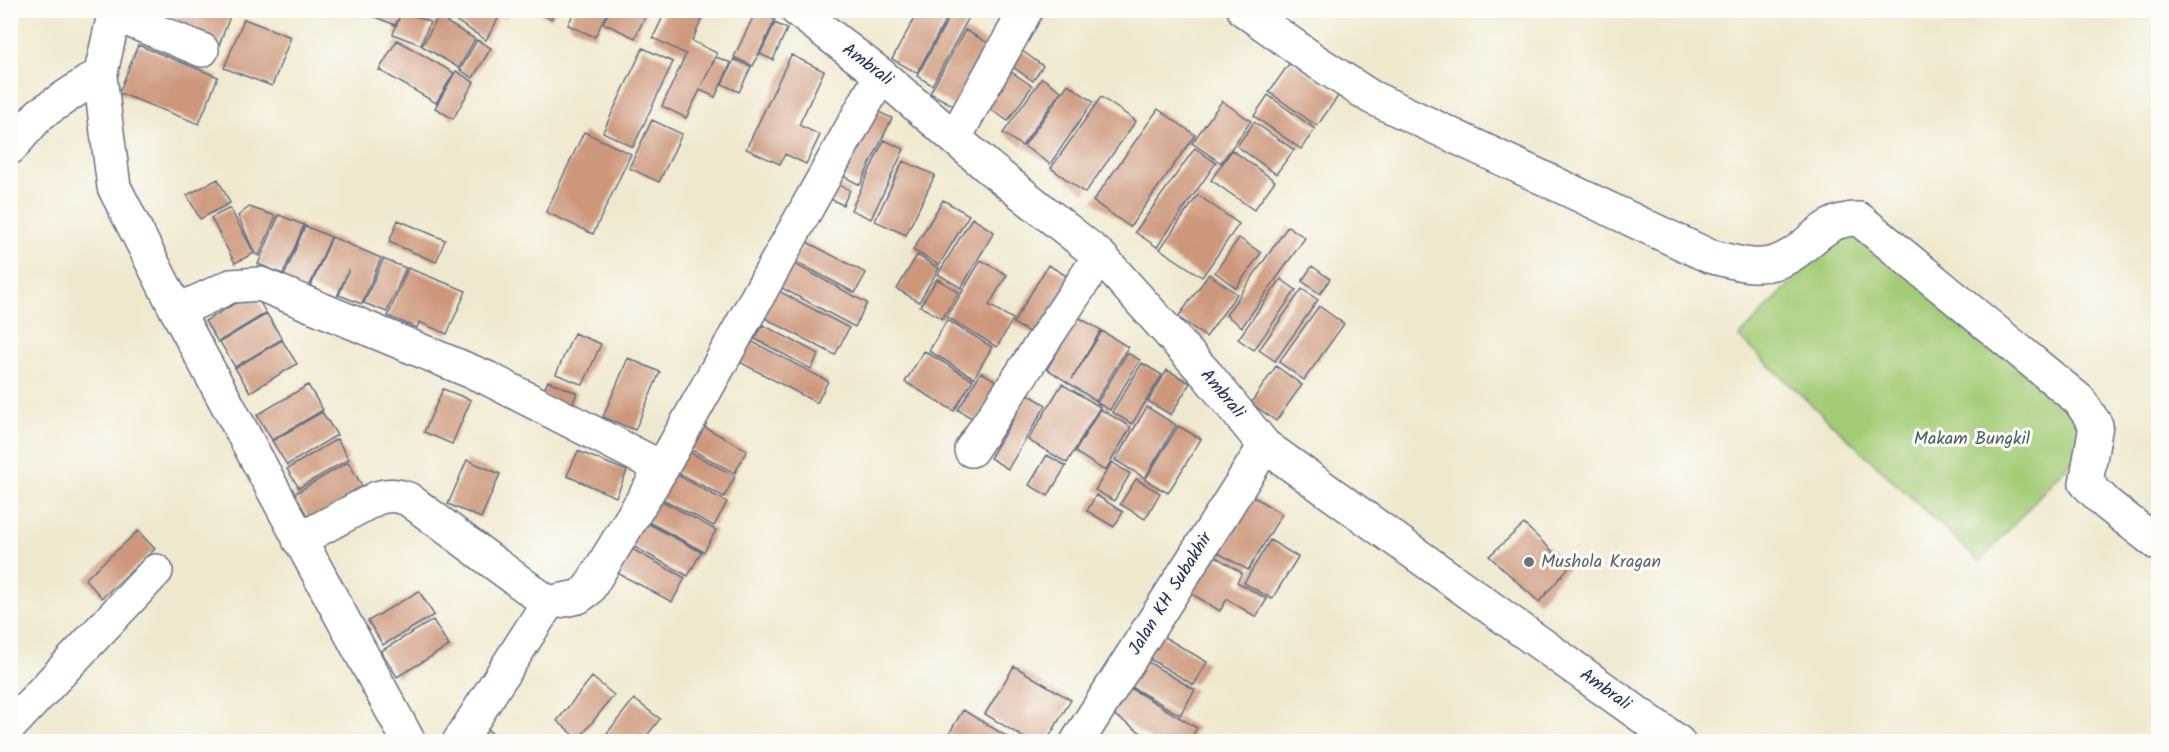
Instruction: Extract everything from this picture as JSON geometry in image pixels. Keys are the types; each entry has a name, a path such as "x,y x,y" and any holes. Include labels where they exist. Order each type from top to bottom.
{"street":[{"name":"Ambrali","path":"796,10 881,75 1100,256 1208,376 1265,446 1678,741"},
{"path":"956,137 1026,10"},
{"path":"1244,10 1371,97 1709,256 1751,266 1774,263 1791,254 1827,225 1845,219 1860,219 2079,400 2096,425 2086,483 2107,504 2158,544"},
{"path":"202,50 114,12 95,79 114,187 177,311 409,741"},
{"path":"459,741 548,603 578,597 588,590 662,468 881,75"},
{"path":"10,148 40,114 95,79"},
{"path":"971,450 1100,256"},
{"path":"177,311 231,286 260,284 487,378 662,468"},
{"name":"Jalan KH Subakhir","path":"1077,741 1265,446"},
{"path":"299,540 377,498 388,495 399,496 408,499 548,603"},
{"path":"10,726 156,571"}],"green space":[{"name":"Makam Bungkil","path":"1849,222 2082,422 2079,452 1980,562 1739,337"}],"building":[{"path":"176,10 217,10 230,16 218,48 169,27"},
{"path":"358,10 401,10 430,22 421,45 393,34 400,16 395,25"},
{"path":"413,10 433,10 430,17"},
{"path":"439,10 483,10 498,19 486,40"},
{"path":"493,10 510,10 506,18"},
{"path":"532,10 556,10 551,19"},
{"path":"575,10 608,10 595,37 568,25"},
{"path":"610,10 648,10 635,38 603,23"},
{"path":"666,10 706,10 692,41 717,53 702,85 716,57 731,63 715,97 700,90 686,118 662,106 686,54 653,38"},
{"path":"919,10 951,10 917,73 892,59"},
{"path":"953,10 973,10 932,85 917,76"},
{"path":"756,11 775,20 753,66 734,57"},
{"path":"438,17 475,39 459,68 422,46"},
{"path":"244,19 291,37 272,86 224,68"},
{"path":"775,23 787,29 773,60 760,54"},
{"path":"965,30 992,45 958,108 930,93"},
{"path":"397,40 454,73 436,103 379,70"},
{"path":"477,40 491,48 473,78 460,70"},
{"path":"138,45 218,77 199,124 119,93"},
{"path":"643,48 673,62 633,147 603,132"},
{"path":"1021,50 1043,66 1033,81 1010,65"},
{"path":"791,55 824,71 799,125 820,135 806,164 785,154 780,164 746,149"},
{"path":"734,59 751,67 739,92 722,84"},
{"path":"1291,61 1339,95 1317,126 1269,92"},
{"path":"456,71 474,82 453,119 435,108"},
{"path":"1010,71 1032,86 1008,121 986,106"},
{"path":"1042,78 1061,91 1022,146 1003,133"},
{"path":"1068,84 1093,102 1050,164 1024,146"},
{"path":"1268,95 1315,129 1301,149 1254,116"},
{"path":"1101,97 1136,121 1085,193 1051,168"},
{"path":"1222,101 1251,121 1221,163 1192,143"},
{"path":"868,107 892,118 860,185 837,173"},
{"path":"1158,109 1195,135 1130,227 1093,201"},
{"path":"652,120 682,134 659,182 629,168"},
{"path":"1254,122 1294,150 1276,174 1237,146"},
{"path":"584,132 631,154 593,234 546,212"},
{"path":"884,140 904,149 871,219 851,210"},
{"path":"1195,148 1216,163 1157,247 1135,232"},
{"path":"1232,150 1275,181 1254,210 1211,180"},
{"path":"903,161 935,175 906,235 875,221"},
{"path":"218,179 230,203 200,219 187,195"},
{"path":"829,180 850,190 843,205 822,195"},
{"path":"1198,195 1239,224 1202,277 1160,249"},
{"path":"943,200 969,215 939,265 913,250"},
{"path":"249,207 276,216 259,256 255,254 238,216"},
{"path":"230,208 254,253 235,263 211,218"},
{"path":"279,215 304,225 283,274 258,264"},
{"path":"972,218 994,232 961,288 938,274"},
{"path":"398,220 445,240 436,262 389,242"},
{"path":"305,226 331,237 307,292 282,281"},
{"path":"1288,226 1305,238 1242,327 1226,315"},
{"path":"332,237 381,258 362,304 339,295 349,269 336,299 310,288"},
{"path":"1239,238 1261,253 1236,288 1215,272"},
{"path":"805,241 866,273 855,293 794,261"},
{"path":"917,255 939,268 919,302 897,289"},
{"path":"383,259 406,268 387,312 364,303"},
{"path":"981,260 1007,275 989,305 1013,319 997,347 947,317"},
{"path":"791,262 867,303 855,327 778,286"},
{"path":"1048,265 1072,279 1037,337 1013,323"},
{"path":"1312,266 1330,279 1320,294 1302,281"},
{"path":"408,268 466,291 447,334 419,322 417,328 388,316"},
{"path":"1209,274 1237,294 1206,337 1178,317"},
{"path":"937,279 959,292 942,319 920,306"},
{"path":"1281,279 1296,290 1254,350 1238,339"},
{"path":"775,289 849,328 835,355 761,316"},
{"path":"1302,289 1318,300 1275,361 1259,350"},
{"path":"254,292 266,313 218,342 205,321"},
{"path":"1319,306 1344,324 1304,380 1279,362"},
{"path":"267,314 282,339 235,367 220,342"},
{"path":"1078,317 1101,330 1072,379 1102,331 1128,347 1096,401 1047,369"},
{"path":"947,320 992,347 974,378 929,351"},
{"path":"763,325 819,354 811,369 755,339"},
{"path":"574,333 601,344 583,385 556,374"},
{"path":"743,337 828,381 817,403 732,358"},
{"path":"282,340 297,364 250,392 235,368"},
{"path":"924,351 973,380 954,411 905,382"},
{"path":"1127,353 1140,360 1110,410 1097,403"},
{"path":"628,358 660,372 635,430 603,417"},
{"path":"1142,363 1162,375 1132,424 1112,412"},
{"path":"1276,366 1302,385 1276,421 1251,403"},
{"path":"1167,370 1190,383 1171,415 1148,401"},
{"path":"981,372 1000,383 977,421 958,410"},
{"path":"548,381 577,393 571,407 542,395"},
{"path":"1062,384 1100,407 1067,463 1028,440"},
{"path":"308,385 323,410 272,440 257,415"},
{"path":"443,389 471,400 452,444 424,432"},
{"path":"1028,394 1046,405 1008,469 990,458"},
{"path":"1147,407 1176,425 1145,478 1115,460"},
{"path":"1100,409 1131,427 1105,471 1075,452"},
{"path":"322,412 337,435 287,465 272,441"},
{"path":"693,421 747,450 735,473 680,444"},
{"path":"1178,426 1201,439 1168,493 1145,480"},
{"path":"337,439 349,459 299,488 287,469"},
{"path":"678,446 735,476 724,497 667,467"},
{"path":"578,451 627,471 616,497 567,476"},
{"path":"1047,455 1066,466 1048,496 1029,485"},
{"path":"467,460 500,474 481,518 448,504"},
{"path":"348,462 364,489 310,521 294,494"},
{"path":"1112,462 1130,474 1114,501 1095,490"},
{"path":"665,468 727,502 714,526 651,493"},
{"path":"1136,479 1160,493 1145,519 1120,504"},
{"path":"649,494 716,530 704,552 637,516"},
{"path":"1249,494 1282,514 1248,570 1215,551"},
{"path":"1096,495 1123,512 1114,527 1087,511"},
{"path":"636,517 701,552 688,576 623,541"},
{"name":"Mushola Kragan","path":"1524,524 1569,567 1539,602 1489,556"},
{"path":"138,531 155,549 102,598 85,579"},
{"path":"1270,540 1298,557 1272,599 1244,583"},
{"path":"621,543 685,578 672,602 608,568"},
{"path":"1210,553 1242,573 1237,582 1267,599 1256,617 1227,599 1220,611 1187,591"},
{"path":"419,591 434,615 383,645 368,621"},
{"path":"433,620 449,646 397,677 381,651"},
{"path":"1159,634 1207,662 1194,685 1146,657"},
{"path":"1143,659 1195,690 1180,715 1128,685"},
{"path":"1014,666 1071,700 1046,742 1031,742 985,714"},
{"path":"592,677 614,695 579,739 557,721"},
{"path":"1127,686 1197,728 1189,742 1155,742 1111,713"},
{"path":"634,699 660,719 642,742 600,742"},
{"path":"963,710 1016,742 954,742 947,737"},
{"path":"482,725 503,742 469,742"}],"place":[{"name":"Mushola Kragan","path":"1529,562"}]}
